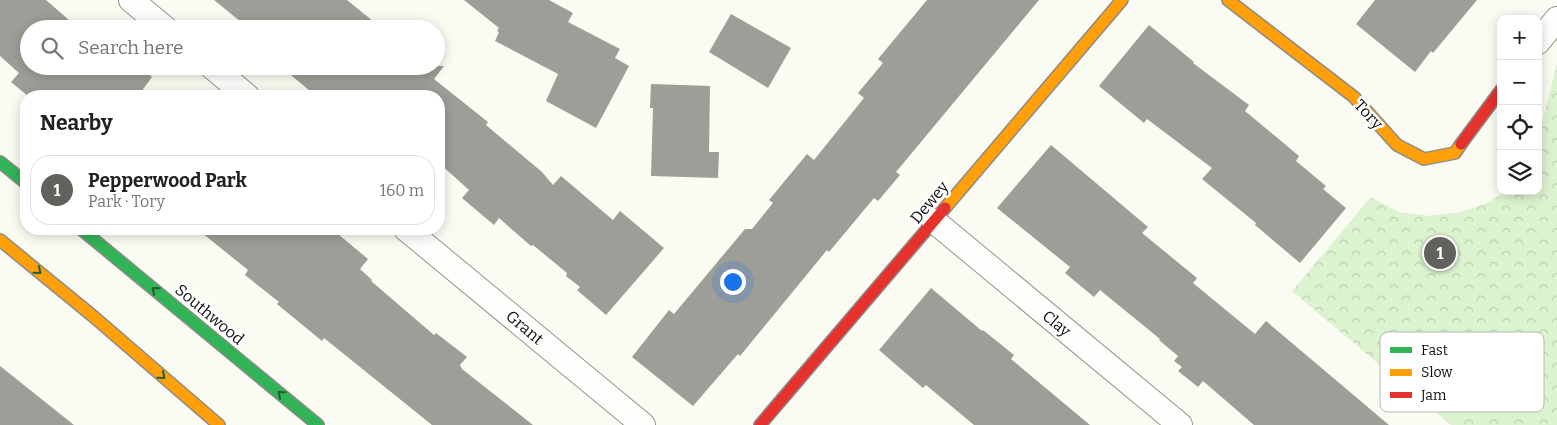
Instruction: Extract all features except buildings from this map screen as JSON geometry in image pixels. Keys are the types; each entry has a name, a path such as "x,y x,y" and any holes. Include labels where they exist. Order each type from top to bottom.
{"street":[{"path":"131,0 155,20"},
{"name":"Dewey","path":"760,425 1122,0"},
{"name":"Tory","path":"1228,0 1354,97 1397,145 1424,159 1456,153 1497,96"},
{"path":"1542,37 1557,19"},
{"path":"222,75 240,90"},
{"path":"0,162 20,178"},
{"name":"Clay","path":"934,221 1180,425"},
{"name":"Southwood","path":"88,235 318,425"},
{"name":"Grant","path":"413,235 643,425"},
{"path":"0,240 94,317 219,425"}],"green space":[{"path":"1557,63 1557,425 1451,425 1436,412 1544,412 1544,332 1380,332 1380,365 1292,291 1371,197 1399,212 1429,216 1460,212 1485,204 1500,195 1542,195 1542,124"}],"traffic: fast":[{"path":"0,162 20,178"},
{"path":"88,235 318,425"}],"traffic: slow":[{"path":"945,208 1122,0"},
{"path":"1228,0 1354,97 1397,145 1424,159 1455,153 1461,144"},
{"path":"0,240 94,317 219,425"}],"traffic: jam":[{"path":"1461,144 1497,95"},
{"path":"760,425 945,208"}],"place":[{"name":"Pepperwood Park","path":"1440,253"}]}
